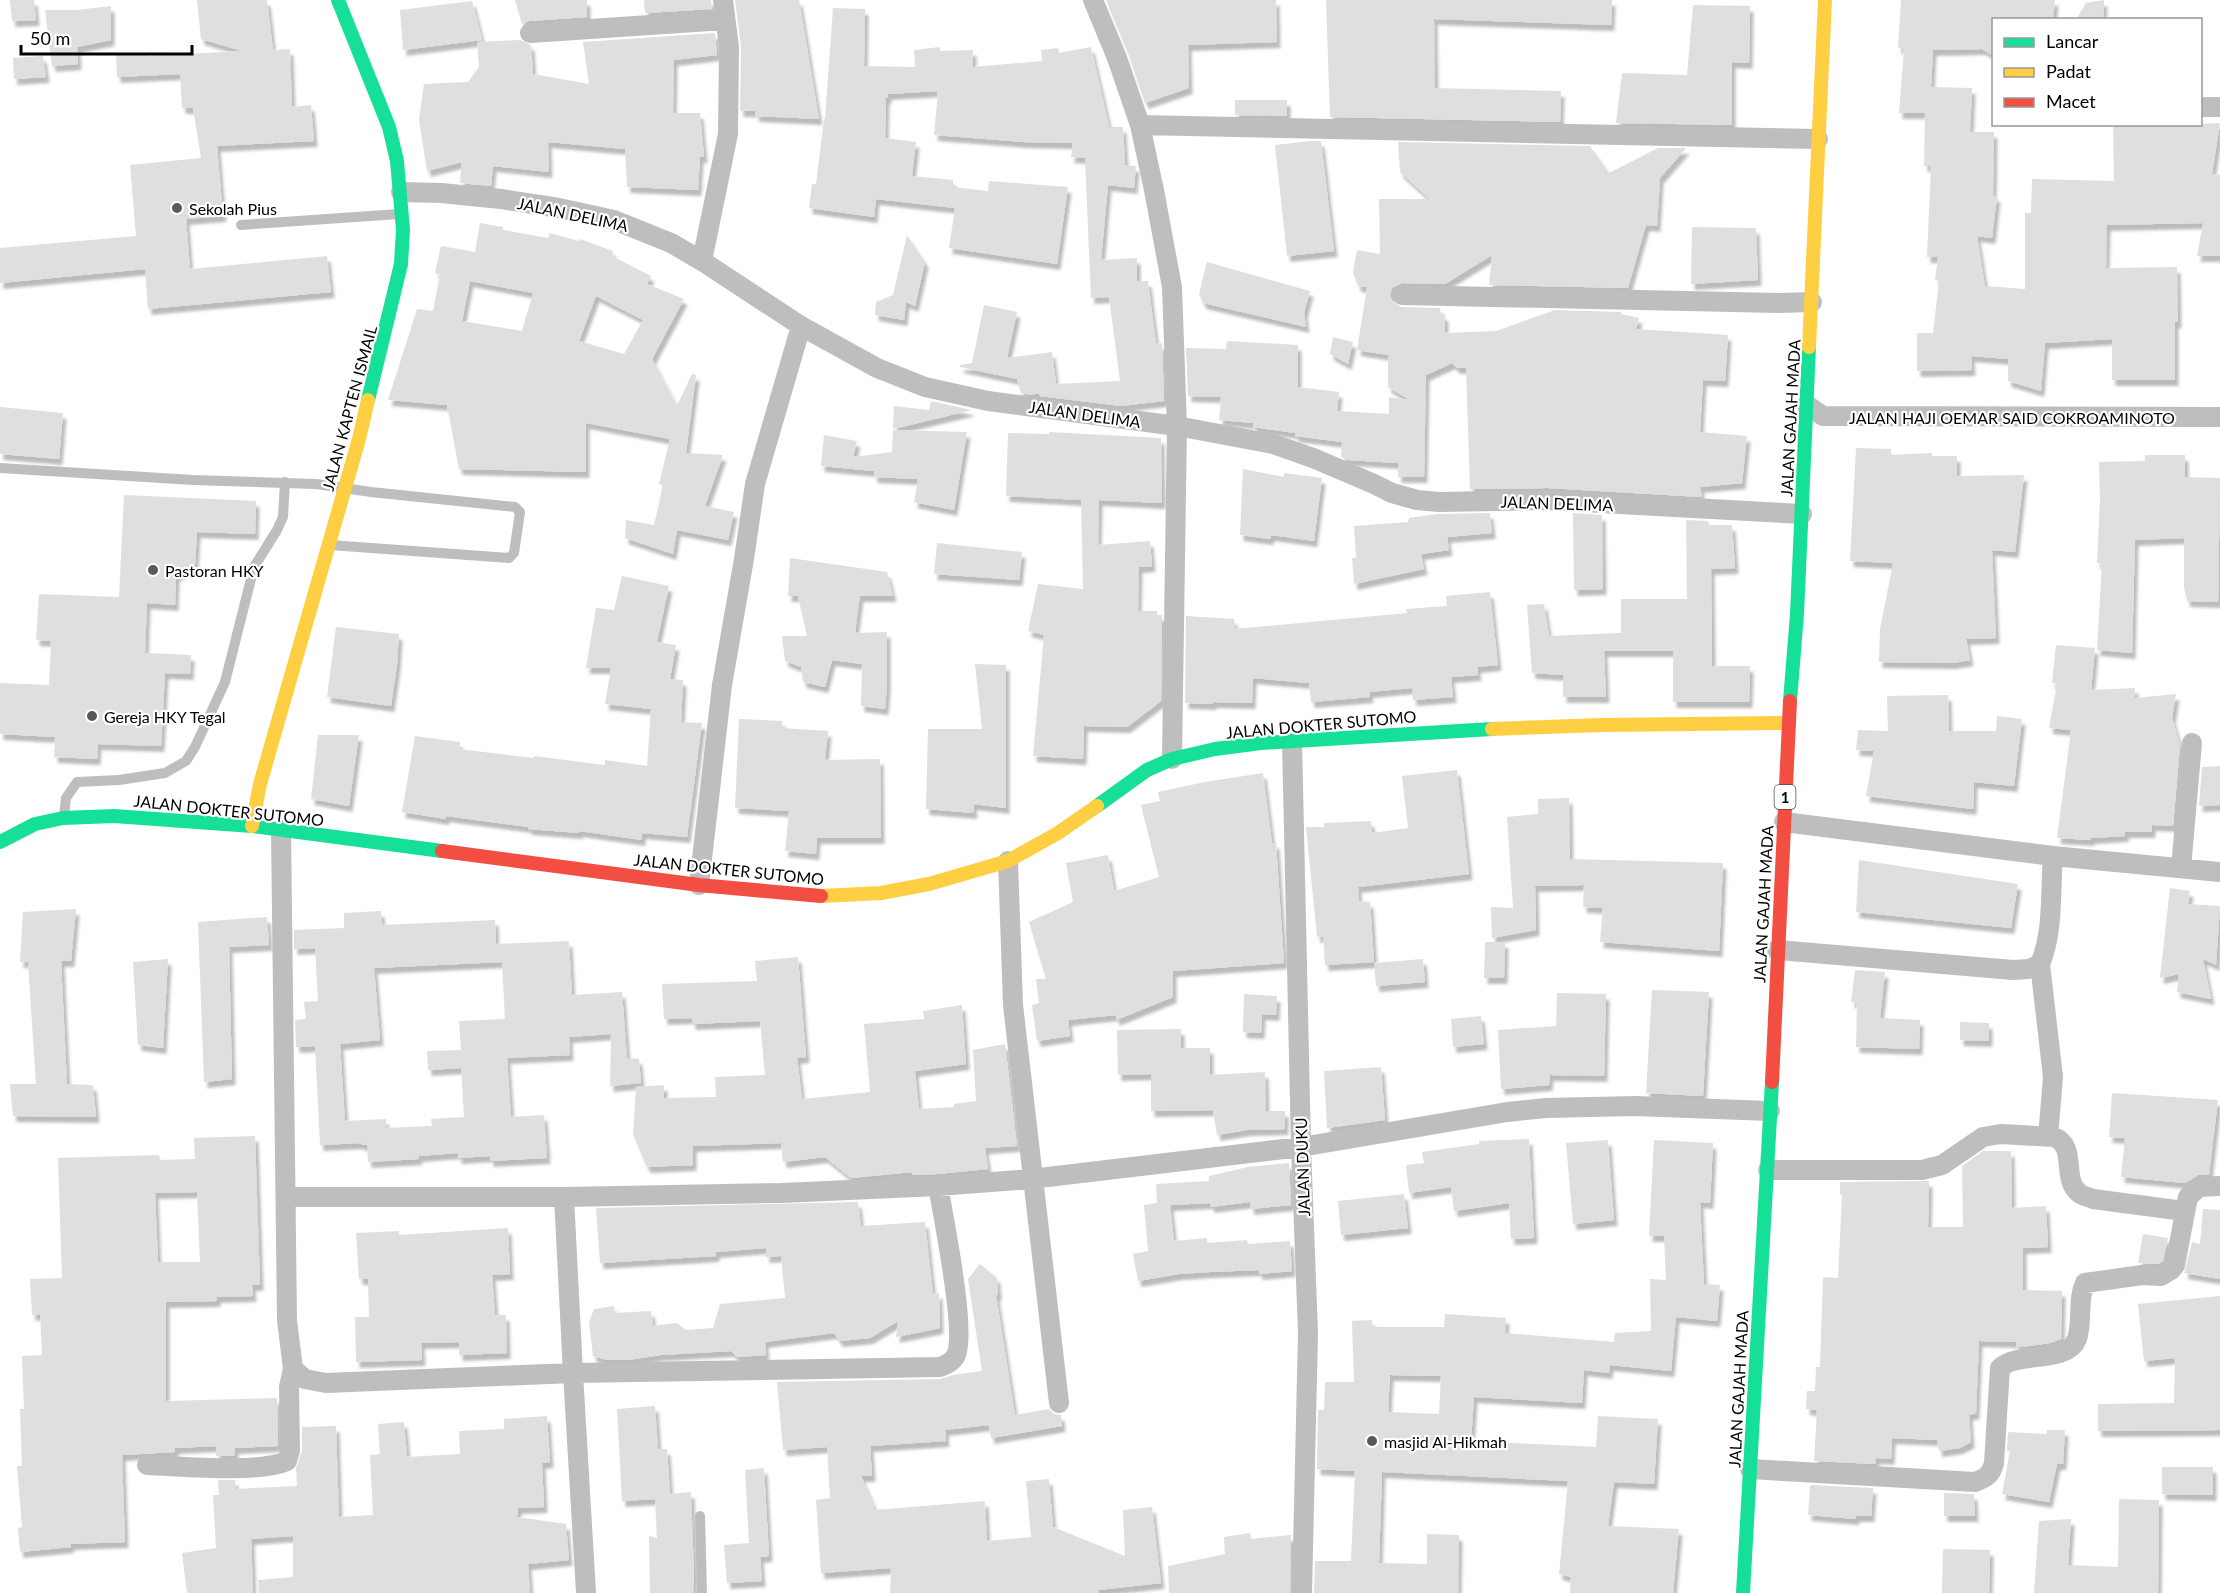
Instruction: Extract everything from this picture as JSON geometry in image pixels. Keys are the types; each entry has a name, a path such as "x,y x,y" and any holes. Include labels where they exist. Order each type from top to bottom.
{"main road":[{"name":"JALAN KAPTEN ISMAIL","path":"252,826 260,784 330,545 399,274 403,230 397,161 389,127 338,0"},
{"name":"JALAN GAJAH MADA","path":"1743,1593 1768,1170 1788,723 1808,405 1825,0"},
{"name":"JALAN DOKTER SUTOMO","path":"0,842 35,824 63,818 114,816 252,826 699,885 820,896 881,893 929,884 1008,861 1058,832 1147,770 1172,759 1215,749 1292,740 1547,727 1788,723"}],"street":[{"path":"702,261 728,134 729,47 723,0"},
{"path":"1093,0 1117,58 1140,125 1172,287 1177,426 1172,759"},
{"path":"530,33 725,20"},
{"path":"2202,107 2220,107"},
{"path":"1140,125 1818,139"},
{"name":"JALAN DELIMA","path":"401,192 501,199 614,220 671,243 801,326 877,368 925,387 988,401 1177,426 1273,444 1313,458 1392,494 1417,500 1439,502 1546,500 1802,514"},
{"path":"1402,295 1812,302"},
{"path":"699,885 722,686 755,484 801,326"},
{"name":"JALAN HAJI OEMAR SAID COKROAMINOTO","path":"1808,405 1823,416 2220,417"},
{"name":"JALAN DUKU","path":"1292,740 1301,1147 1308,1333 1302,1593"},
{"path":"2181,868 2192,743"},
{"path":"1784,822 2053,856 2220,872"},
{"path":"147,1465 275,1466 286,1461 290,1451 289,1387 293,1369 287,1320 281,830"},
{"path":"2048,1137 2053,1077 2040,964 2048,929 2053,856"},
{"path":"1008,861 1013,1005 1031,1179 1059,1403"},
{"path":"1777,950 2013,970 2029,969 2040,964"},
{"path":"287,1197 564,1197 782,1193 938,1186 1031,1179 1301,1147 1507,1112 1546,1108 1635,1106 1770,1111"},
{"path":"1768,1170 1922,1170 1942,1165 1983,1137 2001,1134 2048,1137 2062,1140 2066,1147 2073,1185 2079,1193 2093,1199 2184,1211"},
{"path":"293,1369 305,1378 326,1383 573,1373 940,1367 956,1357 960,1332 938,1186"},
{"path":"1750,1469 1975,1482 1985,1478 1992,1472 1994,1463 2000,1368 2017,1360 2067,1351 2073,1345 2077,1338 2081,1291 2085,1283 2142,1275 2161,1276 2171,1270 2175,1265 2188,1197 2199,1187 2220,1186"},
{"path":"564,1197 586,1593"}],"lane":[{"path":"241,225 402,213"},
{"path":"0,468 193,480 285,482 518,508 520,518 514,553 507,558 330,545"},
{"path":"63,818 66,798 77,783 120,780 165,773 186,761 195,747 225,682 255,567 282,517 285,482"},
{"path":"700,1516 702,1593"}],"building":[{"path":"10,0 34,0 36,20 12,21"},
{"path":"197,0 267,0 273,50 290,49 292,107 311,105 314,141 217,146 223,216 186,219 190,269 327,256 331,292 148,309 145,269 0,283 0,248 136,236 130,165 201,158 193,108 182,108 180,74 117,77 116,54 148,53 148,56 242,51 201,39"},
{"path":"515,0 587,0 587,17 529,21 522,24"},
{"path":"644,0 711,0 712,9 645,13"},
{"path":"735,0 799,0 819,119 755,116 756,111 740,111 741,47"},
{"path":"1106,0 1276,0 1277,42 1188,45 1189,88 1145,103 1128,53"},
{"path":"1326,0 1612,0 1611,25 1434,19 1435,88 1561,91 1560,122 1330,117"},
{"path":"1901,0 2055,0 2053,18 1992,18 1992,55 1982,49 1933,50 1931,87 1972,88 1970,132 1994,132 1993,196 1997,196 1992,238 1977,236 1985,286 2025,289 2025,213 2031,213 2032,179 2114,181 2113,126 2202,126 2202,124 2220,123 2212,174 2220,175 2220,256 2197,256 2203,223 2107,225 2106,268 2177,267 2178,322 2175,322 2175,380 2112,380 2112,339 2045,343 2041,391 2008,381 2008,359 1971,356 1972,370 1917,371 1917,333 1933,333 1939,281 1935,280 1938,257 1927,257 1931,166 1924,166 1925,113 1899,113 1904,48 1898,48"},
{"path":"2104,0 2103,18 2077,18 2086,3"},
{"path":"472,1 482,40 403,50 400,10"},
{"path":"1693,5 1750,6 1749,63 1732,62 1732,125 1616,123 1622,73 1687,75"},
{"path":"111,6 111,40 77,47 78,64 52,66 45,10 77,10"},
{"path":"833,8 865,9 864,66 915,67 914,50 940,47 940,51 973,50 973,67 1042,61 1041,50 1058,48 1059,53 1091,47 1109,127 1123,127 1125,165 1136,166 1134,188 1108,185 1101,260 1137,258 1137,281 1148,281 1156,344 1162,343 1164,401 1121,406 1040,396 1039,393 1031,395 1021,393 1017,379 960,367 960,365 972,363 984,305 1017,312 1007,358 1052,352 1056,384 1120,381 1109,297 1091,298 1085,158 1071,157 1073,143 1023,142 934,135 938,91 888,94 886,98 885,138 916,142 912,176 953,180 953,187 988,191 989,181 1068,187 1057,264 949,248 955,208 876,199 874,217 809,208 812,184 816,184 825,119"},
{"path":"715,33 717,55 674,60 673,113 700,113 704,157 700,157 698,190 627,187 625,149 548,142 549,172 493,166 491,186 460,183 462,162 427,171 419,120 424,84 468,82 479,67 477,42 520,40 531,45 533,74 589,84 583,42"},
{"path":"43,56 46,77 14,79 13,58"},
{"path":"1235,100 1287,100 1287,116 1235,115"},
{"path":"1321,141 1334,251 1287,256 1275,145"},
{"path":"1398,142 1590,146 1609,173 1658,148 1686,148 1660,178 1657,226 1646,225 1628,288 1489,285 1492,255 1445,284 1402,283 1392,288 1390,295 1392,301 1401,307 1440,308 1441,315 1445,315 1445,333 1496,331 1555,310 1621,312 1621,314 1639,318 1636,329 1728,335 1725,381 1703,380 1700,432 1747,436 1742,483 1700,487 1702,497 1547,488 1470,489 1466,368 1457,368 1452,363 1426,375 1424,477 1398,477 1398,463 1348,460 1341,457 1342,442 1295,436 1295,433 1253,427 1253,423 1219,420 1221,397 1188,396 1186,348 1226,349 1227,341 1298,345 1298,387 1339,392 1337,411 1389,414 1389,397 1410,400 1388,387 1388,355 1357,350 1367,287 1358,286 1353,272 1357,250 1380,254 1379,199 1430,199 1400,172"},
{"path":"480,223 503,227 503,230 548,238 550,233 579,241 580,239 613,251 612,256 651,276 647,284 684,299 652,359 677,406 692,374 696,375 686,453 723,455 705,506 734,512 728,540 677,530 673,554 625,538 626,520 654,525 663,485 659,484 670,439 586,423 586,472 459,469 447,405 388,400 417,309 433,311 440,274 435,273 441,246 475,252","holes":["470,281 533,293 522,331 462,321","596,296 643,320 624,354 579,341"]},
{"path":"1692,227 1756,228 1758,280 1691,284"},
{"path":"907,235 925,262 915,306 906,302 904,320 875,315 876,302 893,295"},
{"path":"1207,262 1310,291 1304,313 1306,327 1203,303 1199,294"},
{"path":"1333,337 1353,342 1348,364 1330,354"},
{"path":"931,401 972,410 893,429 894,406 929,410"},
{"path":"0,407 63,413 59,459 0,454"},
{"path":"893,430 967,432 954,510 914,502 918,479 874,477 874,471 821,466 824,435 857,441 853,457 892,452"},
{"path":"1049,432 1161,438 1162,503 1099,500 1098,545 1150,541 1152,566 1139,567 1138,611 1157,611 1157,615 1162,615 1161,701 1127,727 1084,726 1083,759 1033,756 1044,635 1028,631 1038,584 1083,589 1081,500 1006,496 1008,433 1049,434"},
{"path":"1856,448 1891,449 1891,455 1932,453 1932,456 1957,456 1957,476 2024,475 2015,552 1992,550 1996,638 1966,639 1970,660 1953,663 1879,662 1880,629 1893,563 1850,561"},
{"path":"2145,455 2185,455 2185,477 2220,478 2218,602 2187,601 2184,587 2184,538 2135,540 2132,653 2097,650 2102,563 2097,563 2099,462 2145,461"},
{"path":"1243,469 1284,477 1284,473 1322,478 1314,541 1271,535 1270,539 1240,535"},
{"path":"124,495 256,501 255,534 197,532 195,564 176,576 175,605 147,603 145,653 191,655 190,674 165,673 161,746 98,744 97,759 54,757 55,737 0,734 0,683 49,685 51,641 36,640 39,594 119,597"},
{"path":"1490,513 1492,533 1447,537 1449,550 1421,554 1424,569 1354,584 1352,558 1356,558 1354,526 1408,522 1409,518 1437,514"},
{"path":"1573,513 1602,515 1603,589 1574,590"},
{"path":"1686,520 1708,521 1709,525 1732,525 1735,568 1711,569 1712,666 1750,666 1749,702 1673,702 1673,651 1604,651 1606,697 1563,697 1563,675 1532,673 1527,605 1544,604 1549,636 1621,633 1621,599 1687,599"},
{"path":"937,543 1022,552 1019,580 934,574"},
{"path":"790,558 887,572 893,596 860,596 855,633 887,632 885,709 861,706 862,664 832,660 825,687 803,682 801,667 785,661 782,636 807,636 798,596 788,596"},
{"path":"622,576 669,586 657,642 676,645 670,679 683,680 681,722 702,723 687,837 642,833 642,840 579,831 579,833 528,829 529,827 402,812 415,736 460,742 459,749 605,765 605,760 647,766 651,709 605,704 611,668 586,668 596,608 614,610"},
{"path":"1490,592 1498,665 1477,667 1478,675 1451,677 1453,697 1413,700 1412,688 1369,692 1370,697 1311,702 1309,683 1253,678 1252,703 1185,703 1186,616 1234,619 1235,629 1407,613 1406,609 1447,606 1446,596"},
{"path":"336,627 399,634 391,706 327,697"},
{"path":"2056,645 2095,648 2091,690 2135,688 2135,698 2176,694 2172,718 2180,745 2173,826 2152,825 2152,832 2125,832 2125,836 2091,838 2091,840 2057,838 2071,730 2049,728 2057,684 2052,683"},
{"path":"975,664 1006,665 1006,808 973,804 974,813 926,809 928,729 982,729"},
{"path":"1948,695 1949,731 1996,731 1997,716 2022,719 2014,786 1974,782 1973,809 1866,796 1874,751 1856,750 1858,730 1888,731 1887,696"},
{"path":"739,719 782,721 782,728 828,731 825,760 880,759 881,838 817,838 816,854 785,851 789,811 735,808"},
{"path":"318,735 359,735 349,806 311,799"},
{"path":"2220,766 2220,805 2199,806 2202,767"},
{"path":"1457,770 1469,874 1358,887 1359,901 1370,902 1374,962 1325,965 1323,936 1317,937 1306,827 1324,827 1324,823 1371,821 1372,833 1408,828 1402,776"},
{"path":"1263,773 1272,843 1276,843 1284,963 1173,971 1173,997 1116,1020 1116,1015 1068,1020 1070,1036 1037,1041 1032,1005 1039,1003 1036,979 1046,979 1029,922 1073,902 1066,863 1108,855 1114,891 1159,877 1141,805 1160,801 1158,792"},
{"path":"1569,798 1570,859 1723,863 1719,951 1600,942 1603,908 1583,907 1584,885 1535,886 1536,930 1492,938 1491,907 1513,908 1507,817 1538,814 1538,799"},
{"path":"1859,860 2018,884 2011,928 1856,912"},
{"path":"2170,888 2190,891 2188,904 2220,906 2216,965 2203,959 2211,999 2177,992 2179,974 2160,978"},
{"path":"76,909 71,961 61,961 67,1084 93,1085 96,1117 13,1116 10,1084 36,1084 28,962 20,962 23,912"},
{"path":"381,911 382,925 495,920 496,944 569,941 572,995 622,992 627,1058 639,1059 641,1083 610,1086 611,1034 569,1037 570,1055 507,1058 511,1117 544,1115 547,1158 490,1161 490,1156 458,1158 458,1153 418,1156 419,1159 368,1162 367,1145 361,1145 361,1143 320,1145 315,1046 296,1047 295,1020 306,1019 304,1002 318,1001 315,948 294,949 294,930 344,928 344,913","holes":["502,962 505,1019 459,1021 461,1050 427,1051 428,1070 461,1068 464,1117 431,1119 432,1126 386,1128 386,1119 345,1121 340,1044 380,1040 374,968"]},
{"path":"267,917 269,945 229,947 232,1079 204,1082 198,922"},
{"path":"1485,942 1505,942 1504,978 1484,978"},
{"path":"798,957 806,1057 797,1058 802,1099 870,1092 864,1024 924,1019 923,1011 962,1005 966,1064 915,1071 919,1109 954,1107 954,1104 976,1101 973,1050 1005,1044 1017,1146 985,1148 988,1169 937,1174 912,1175 912,1172 851,1178 825,1157 783,1162 781,1143 693,1146 693,1165 647,1167 633,1134 636,1087 664,1085 664,1098 716,1097 715,1077 765,1075 760,1021 692,1024 692,1018 664,1019 662,984 757,981 755,961"},
{"path":"168,959 163,1048 138,1045 133,962"},
{"path":"1423,959 1425,982 1376,986 1374,963"},
{"path":"1855,970 1885,972 1880,1018 1920,1020 1919,1049 1856,1047 1857,1002 1851,1002"},
{"path":"1652,990 1709,992 1703,1096 1646,1093"},
{"path":"1557,993 1606,994 1604,1076 1550,1075 1549,1085 1501,1089 1498,1030 1556,1026"},
{"path":"1244,994 1277,996 1276,1015 1262,1014 1261,1033 1243,1032"},
{"path":"1481,1016 1484,1044 1453,1047 1451,1019"},
{"path":"1960,1022 1989,1023 1989,1041 1960,1040"},
{"path":"1181,1029 1181,1048 1210,1048 1210,1075 1265,1072 1266,1111 1285,1111 1285,1129 1247,1130 1217,1135 1213,1110 1151,1111 1151,1074 1118,1075 1117,1030"},
{"path":"1381,1067 1385,1120 1327,1128 1324,1071"},
{"path":"2112,1093 2218,1100 2209,1175 2198,1175 2185,1183 2121,1177 2125,1138 2109,1137"},
{"path":"255,1136 260,1285 252,1285 253,1296 217,1297 217,1301 166,1302 166,1401 277,1398 278,1446 235,1448 235,1456 216,1456 216,1446 175,1448 175,1452 122,1455 125,1542 70,1544 71,1547 20,1552 18,1528 22,1527 17,1466 22,1466 20,1409 24,1409 22,1356 42,1355 40,1314 32,1315 30,1279 62,1278 58,1158 159,1155 160,1160 195,1159 194,1138","holes":["197,1192 200,1262 158,1262 155,1193"]},
{"path":"1529,1139 1534,1238 1511,1239 1509,1203 1454,1211 1451,1187 1409,1193 1406,1165 1424,1163 1422,1152 1479,1144 1479,1141"},
{"path":"1608,1140 1614,1220 1573,1224 1566,1143"},
{"path":"1654,1140 1713,1143 1710,1203 1700,1202 1704,1284 1720,1285 1717,1321 1676,1317 1671,1371 1610,1365 1609,1373 1584,1370 1582,1403 1474,1397 1471,1441 1596,1447 1598,1416 1658,1419 1654,1484 1614,1482 1608,1526 1679,1529 1673,1593 1570,1593 1571,1577 1559,1574 1568,1481 1382,1472 1379,1563 1427,1564 1427,1534 1459,1535 1458,1593 1314,1593 1315,1561 1351,1561 1355,1471 1317,1469 1318,1410 1324,1410 1325,1382 1354,1382 1352,1321 1372,1320 1372,1327 1444,1327 1445,1314 1506,1318 1505,1333 1614,1342 1615,1333 1651,1331 1650,1279 1666,1280 1664,1236 1649,1236","holes":["1390,1375 1441,1376 1439,1414 1388,1412"]},
{"path":"1983,1151 2011,1151 2012,1208 2046,1206 2048,1247 2023,1248 2023,1290 2062,1291 2061,1339 2022,1347 2016,1347 2016,1342 1979,1341 1976,1413 1969,1415 1971,1442 1960,1448 1939,1451 1937,1440 1892,1438 1891,1459 1876,1458 1875,1464 1814,1461 1817,1410 1806,1409 1807,1391 1815,1391 1816,1367 1820,1367 1823,1277 1838,1278 1842,1195 1840,1195 1840,1182 1929,1181 1928,1227 1963,1227 1962,1166"},
{"path":"1289,1163 1291,1205 1251,1209 1250,1202 1211,1207 1210,1203 1170,1205 1174,1241 1207,1238 1207,1243 1247,1240 1248,1244 1290,1241 1292,1271 1259,1274 1259,1270 1179,1274 1138,1281 1133,1254 1148,1251 1144,1205 1157,1203 1156,1184 1209,1181 1209,1176 1248,1167"},
{"path":"1404,1194 1408,1228 1341,1235 1338,1201"},
{"path":"858,1202 861,1226 925,1222 933,1294 939,1293 940,1328 896,1337 898,1321 870,1338 840,1341 834,1333 765,1342 766,1355 737,1357 731,1351 661,1355 628,1360 607,1360 593,1356 589,1322 594,1309 614,1306 615,1313 651,1311 653,1326 677,1323 686,1330 713,1328 720,1304 785,1298 781,1256 766,1257 766,1248 716,1252 716,1256 600,1263 596,1208"},
{"path":"2203,1209 2220,1210 2220,1279 2184,1273 2192,1242 2200,1244"},
{"path":"508,1228 510,1274 492,1275 495,1315 506,1315 507,1353 459,1355 459,1342 421,1343 422,1360 356,1362 355,1317 369,1317 368,1279 359,1279 356,1233 399,1231 399,1235"},
{"path":"2143,1234 2168,1238 2163,1261 2158,1264 2138,1263"},
{"path":"980,1264 997,1278 998,1295 996,1295 1015,1415 1049,1409 1054,1414 1061,1415 1062,1426 991,1438 989,1425 945,1430 946,1441 870,1446 872,1476 861,1476 874,1510 985,1501 987,1541 1031,1537 1026,1481 1049,1479 1053,1527 1125,1556 1123,1510 1152,1507 1161,1583 1098,1590 1099,1593 890,1593 891,1568 821,1573 816,1500 830,1498 827,1447 783,1450 777,1382 940,1379 982,1371 968,1279"},
{"path":"2220,1296 2220,1430 2098,1431 2098,1404 2174,1403 2175,1358 2144,1361 2138,1304"},
{"path":"655,1406 658,1449 667,1449 670,1494 691,1492 693,1593 650,1593 649,1536 657,1538 655,1499 622,1501 617,1409"},
{"path":"547,1416 550,1462 542,1463 544,1507 518,1508 517,1517 566,1524 569,1560 528,1564 530,1593 259,1593 258,1580 293,1577 293,1536 251,1539 253,1593 187,1593 182,1553 216,1548 213,1495 219,1495 218,1480 235,1480 236,1489 297,1486 296,1468 302,1451 302,1427 336,1426 339,1517 373,1515 370,1455 380,1454 378,1424 404,1422 407,1457 460,1454 459,1431 504,1429 504,1419"},
{"path":"2047,1430 2065,1430 2063,1464 2057,1464 2049,1502 2002,1494 2010,1451 2007,1451 2008,1432 2047,1434"},
{"path":"2162,1467 2213,1467 2213,1495 2162,1494"},
{"path":"764,1468 769,1556 760,1557 762,1581 727,1583 724,1545 749,1543 745,1470"},
{"path":"1810,1486 1873,1488 1871,1516 1856,1516 1855,1519 1808,1515"},
{"path":"1944,1493 1974,1494 1975,1516 1944,1516"},
{"path":"2119,1499 2159,1500 2158,1593 2034,1593 2039,1521 2071,1519 2068,1565 2118,1567"},
{"path":"1250,1533 1251,1539 1291,1535 1290,1593 1169,1593 1168,1566 1225,1554 1224,1537"},
{"path":"1943,1549 1990,1550 1989,1593 1942,1593"}],"traffic: fast":[{"path":"338,0 389,127 397,161 403,230 401,264 368,400"},
{"path":"1790,701 1797,614 1809,347"},
{"path":"1097,806 1147,770 1172,759 1215,749 1261,743 1492,729"},
{"path":"0,842 35,824 63,818 114,816 252,826 442,851"},
{"path":"1743,1593 1772,1082"}],"traffic: slow":[{"path":"1809,347 1825,0"},
{"path":"252,826 260,784 359,439 368,400"},
{"path":"1492,729 1788,723"},
{"path":"821,896 881,893 929,884 1008,861 1058,833 1097,806"}],"traffic: jam":[{"path":"1772,1082 1790,701"},
{"path":"442,851 699,885 821,896"}],"place":[{"name":"Sekolah Pius","path":"177,208"},
{"name":"Pastoran HKY","path":"153,570"},
{"name":"Gereja HKY Tegal","path":"92,716"},
{"name":"masjid Al-Hikmah","path":"1372,1441"}]}
